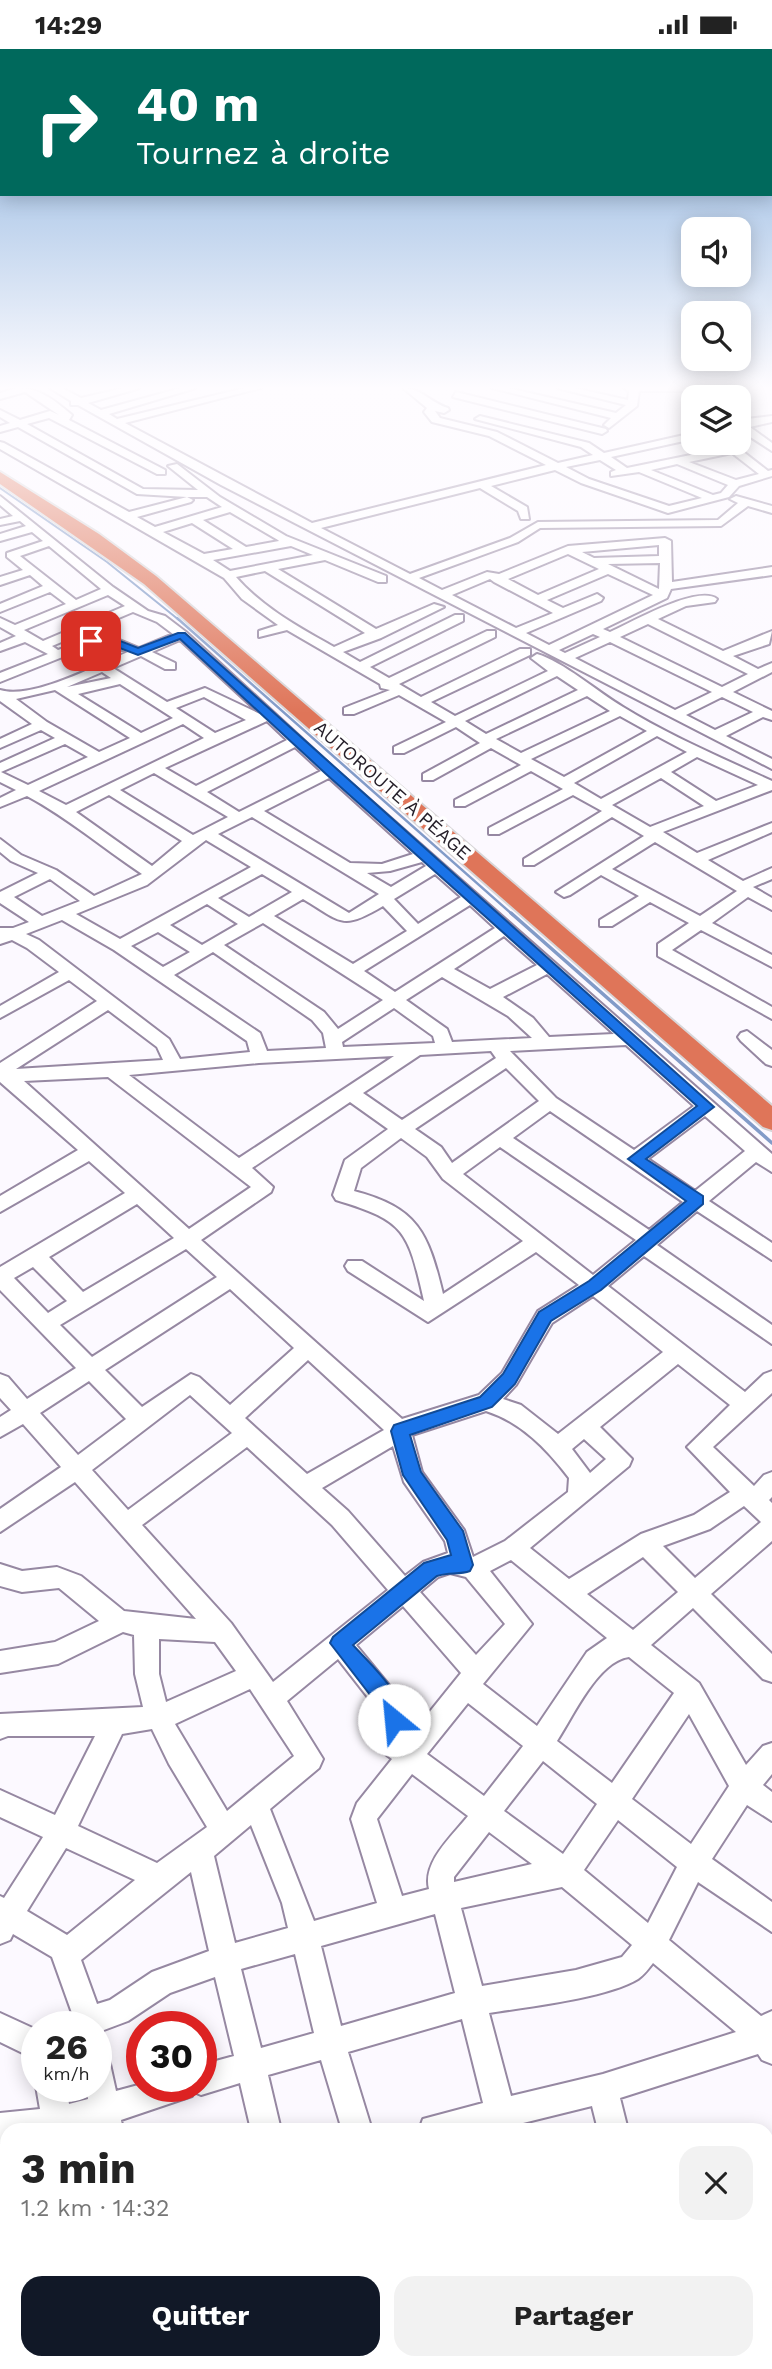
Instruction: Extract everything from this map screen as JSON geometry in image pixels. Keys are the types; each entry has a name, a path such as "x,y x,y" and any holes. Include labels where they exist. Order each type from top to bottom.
{"highway":[{"name":"AUTOROUTE À PÉAGE","path":"29,496 93,538 175,601 772,1121"},
{"path":"45,496 174,588 772,1103"}],"street":[{"path":"92,496 228,575 246,596 288,626 453,723 654,832 772,905"},
{"path":"128,516 200,496"},
{"path":"212,496 231,508 247,523 516,633 549,650 589,691 620,711 697,752 771,786"},
{"path":"254,496 409,578 459,618 525,652 562,664 675,715 772,765 754,778"},
{"path":"311,527 441,496"},
{"path":"501,496 523,509 525,517"},
{"path":"629,496 668,510 720,496"},
{"path":"708,496 712,498"},
{"path":"729,496 772,510"},
{"path":"104,503 116,499"},
{"path":"1,500 109,590 182,635 262,718"},
{"path":"409,578 514,540 538,525 721,523 746,502"},
{"path":"153,531 231,508"},
{"path":"192,519 244,551"},
{"path":"0,522 28,522"},
{"path":"0,538 28,522"},
{"path":"215,533 228,529"},
{"path":"498,579 568,550 664,541 665,590"},
{"path":"5,557 50,542"},
{"path":"202,558 292,542"},
{"path":"568,550 665,590"},
{"path":"228,575 328,556"},
{"path":"5,557 31,571 75,605"},
{"path":"592,561 665,559"},
{"path":"266,567 377,635"},
{"path":"538,599 609,569"},
{"path":"24,598 6,592 0,582 31,571"},
{"path":"549,650 626,613 665,590 740,574 772,571"},
{"path":"740,574 772,583"},
{"path":"332,652 377,635 491,575 563,613"},
{"path":"572,586 626,613"},
{"path":"0,608 51,587"},
{"path":"0,647 20,633 109,590"},
{"path":"516,633 597,598"},
{"path":"399,750 610,637 683,603 711,599"},
{"path":"42,646 134,607"},
{"path":"358,668 459,618"},
{"path":"648,619 700,660 722,692 768,714"},
{"path":"0,622 57,654"},
{"path":"263,634 288,626"},
{"path":"593,629 610,637 759,674"},
{"path":"349,711 491,634"},
{"path":"62,689 102,667 182,635"},
{"path":"700,660 765,641 772,635"},
{"path":"0,678 101,638 170,666"},
{"path":"419,703 525,652"},
{"path":"102,667 214,739"},
{"path":"675,715 772,667"},
{"path":"6,699 122,680"},
{"path":"62,689 139,739"},
{"path":"428,777 487,741 589,691"},
{"path":"167,707 205,692 262,718 296,741 772,1165"},
{"path":"6,699 64,739 98,757"},
{"path":"0,743 11,722 6,699"},
{"path":"460,803 526,762 620,711"},
{"path":"715,736 768,714"},
{"path":"0,803 27,793 185,718"},
{"path":"66,811 262,718"},
{"path":"0,743 42,725"},
{"path":"494,831 657,731"},
{"path":"0,768 64,739"},
{"path":"196,792 296,741"},
{"path":"529,862 661,772 697,752"},
{"path":"155,768 196,792 245,813 345,866 387,895 402,919 417,931"},
{"path":"3,933 125,891 153,874 199,837 330,772"},
{"path":"661,772 716,807"},
{"path":"0,776 27,793 66,811 107,844 153,874"},
{"path":"564,892 654,832 771,786"},
{"path":"110,790 262,867 346,918 352,918 387,895 432,860"},
{"path":"696,859 772,827"},
{"path":"3,851 51,873 92,902"},
{"path":"345,866 380,870 432,860"},
{"path":"120,946 262,867"},
{"path":"601,869 772,962"},
{"path":"1,897 51,873"},
{"path":"772,873 744,889 664,949 664,952 772,1014"},
{"path":"162,975 303,892"},
{"path":"606,923 649,896"},
{"path":"1,897 40,922"},
{"path":"353,971 472,897"},
{"path":"208,898 353,971 441,1034 445,1048"},
{"path":"62,913 120,946 254,1037 260,1049 259,1057"},
{"path":"160,926 207,949 318,1016 328,1025 334,1047"},
{"path":"334,1047 392,1001 506,927"},
{"path":"3,933 33,944 163,1043 168,1049 173,1066"},
{"path":"489,997 550,966"},
{"path":"443,970 489,997 534,1029 545,1044"},
{"path":"0,1013 69,974"},
{"path":"2,1073 11,1064 108,1002"},
{"path":"747,1037 772,1060"},
{"path":"2,1073 112,1071 334,1047 415,1050 445,1048 501,1053 545,1044 631,1039"},
{"path":"239,1167 415,1050"},
{"path":"501,1053 550,1102 772,1253"},
{"path":"436,1308 423,1257 413,1232 399,1217 384,1207 343,1195 352,1165 501,1053"},
{"path":"47,1323 188,1239 264,1187 112,1071"},
{"path":"2,1073 400,1431 412,1475 456,1537 468,1567 520,1624 471,1679 411,1758 371,1805 364,1819 394,1912"},
{"path":"350,1093 434,1152 450,1174 746,1405"},
{"path":"450,1174 550,1102"},
{"path":"635,1159 706,1107"},
{"path":"499,1138 772,1336"},
{"path":"0,1205 90,1151"},
{"path":"305,1487 400,1431 486,1402 509,1379 545,1317 595,1285 757,1151"},
{"path":"138,1194 0,1277 141,1420"},
{"path":"355,1266 428,1314 538,1241"},
{"path":"35,1256 82,1303"},
{"path":"0,1428 231,1278"},
{"path":"126,1524 237,1427 308,1348"},
{"path":"558,1447 677,1353"},
{"path":"772,1380 698,1447 772,1518"},
{"path":"0,1522 191,1383 340,1518 404,1591 471,1679 540,1744 694,1863 772,1918"},
{"path":"0,1384 222,1631 310,1759 199,1851 159,1878 66,1954"},
{"path":"486,1402 513,1411 558,1447 580,1476 579,1496"},
{"path":"271,1699 431,1569 450,1563 468,1567 513,1548 621,1459 584,1426"},
{"path":"568,1593 645,1545 702,1522 750,1497 772,1482"},
{"path":"770,2037 500,2122 473,2002 440,1880 443,1870 540,1744 596,1660 611,1648 632,1645 772,1527"},
{"path":"645,1545 772,1671"},
{"path":"513,1548 690,1692 744,1787 772,1808"},
{"path":"0,1574 11,1581 35,1582 57,1577 74,1585 101,1611 134,1623 222,1631"},
{"path":"0,1662 58,1653 134,1623"},
{"path":"134,1623 161,1716 184,1769 224,1830"},
{"path":"340,1643 394,1710 394,1720 383,1733 386,1739 566,1873 770,2037"},
{"path":"0,1727 5,1724 115,1721 161,1716 194,1705 253,1675"},
{"path":"566,1873 613,1800 690,1692"},
{"path":"86,2011 66,1954 59,1943 3,1918 61,1832 115,1721"},
{"path":"217,2075 331,2045 473,2002 576,1984 630,1968 652,1943 694,1863 744,1787 772,1755"},
{"path":"0,1803 159,1878"},
{"path":"256,1804 267,1839 296,1903 331,2045 356,2123"},
{"path":"199,1851 265,2123"},
{"path":"112,2014 162,1982 226,1959 444,1898 543,1875 566,1873"},
{"path":"0,2027 21,2038"},
{"path":"603,2089 611,2123"},
{"path":"54,2102 57,2119"},
{"path":"104,2102 107,2120"},
{"path":"28,2123 57,2119 107,2120 147,2102"}],"waterway":[{"path":"12,496 107,562 179,620"},
{"path":"177,618 513,915"},
{"path":"511,913 772,1143"}],"route":[{"path":"91,641 105,638 138,652 182,635 330,772 438,865 706,1107 635,1159 697,1200 595,1285 545,1317 509,1379 486,1402 412,1424 400,1431 412,1475 456,1537 463,1565 450,1563 431,1569 340,1643 394,1710 394,1720"}]}
